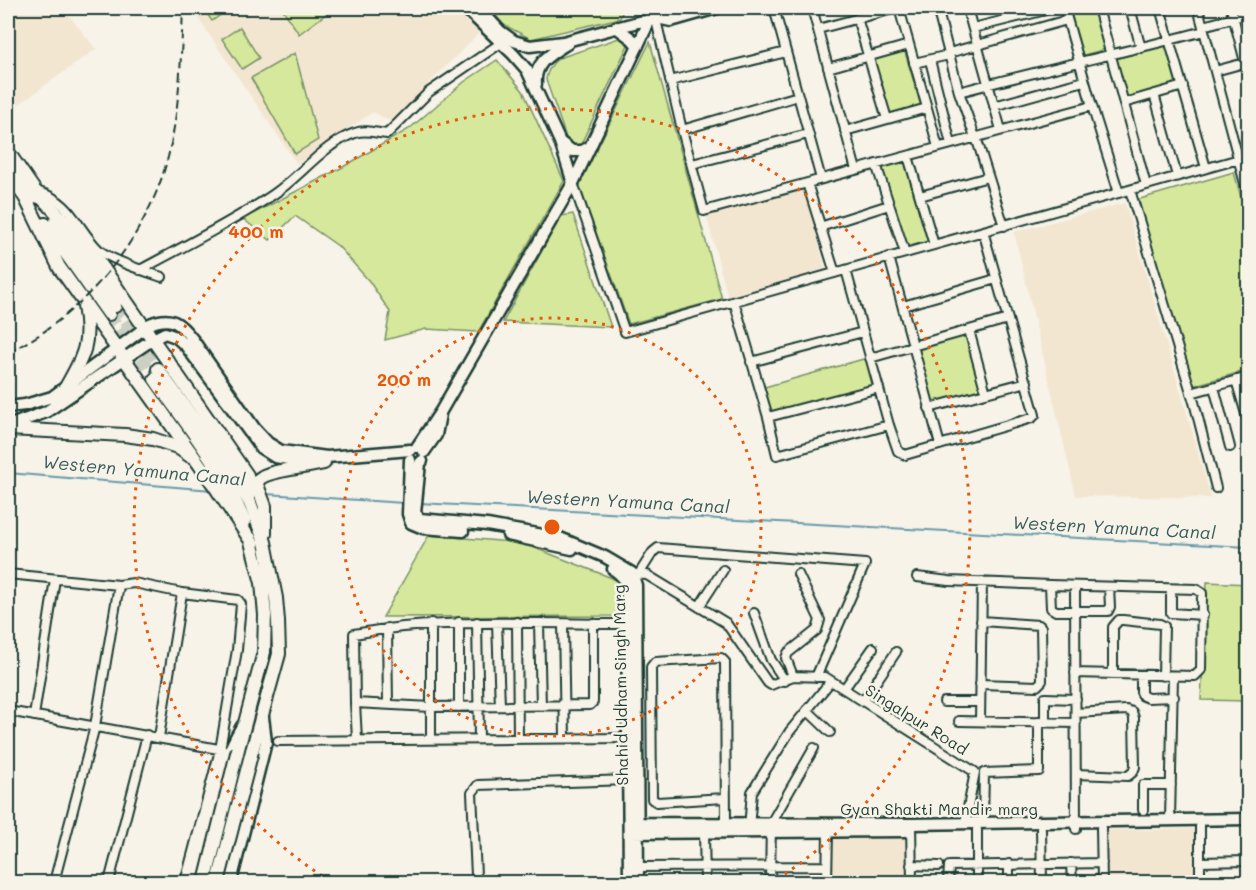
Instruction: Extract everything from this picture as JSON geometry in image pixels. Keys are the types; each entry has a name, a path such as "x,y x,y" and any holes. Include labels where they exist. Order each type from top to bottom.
{"main road":[{"path":"8,152 30,194 59,267 198,463"},
{"path":"8,173 85,242 247,475 250,503 259,543 276,598 279,654 218,882"},
{"path":"30,194 112,310"},
{"path":"66,387 84,352 88,334 83,301"},
{"path":"205,882 229,750 247,718 264,652 265,615 259,543 266,506 154,371 232,504 259,543"},
{"path":"8,428 153,439 177,447 220,484"},
{"path":"248,485 262,476 324,463"}],"street":[{"path":"465,8 527,70 560,142 626,332 1239,159"},
{"path":"479,8 500,31 514,41 530,46 576,39 616,27 655,20 670,21 717,8"},
{"path":"652,8 704,211 1092,106"},
{"path":"415,455 573,183 638,46 655,20 689,8"},
{"path":"774,8 821,179"},
{"path":"812,8 856,170"},
{"path":"818,29 898,8 938,147"},
{"path":"938,8 960,92 1004,226"},
{"path":"968,8 1001,130"},
{"path":"974,28 1054,8"},
{"path":"1064,8 1119,193"},
{"path":"1098,8 1146,185"},
{"path":"1130,8 1141,48"},
{"path":"1160,8 1206,168"},
{"path":"1198,8 1248,195"},
{"path":"1215,71 1247,62 1231,8"},
{"path":"960,92 1078,61 1169,41 1248,14"},
{"path":"857,18 886,119"},
{"path":"914,63 1067,21"},
{"path":"616,27 638,46"},
{"path":"538,96 535,74 541,63 550,54 576,39"},
{"path":"140,270 273,195 295,179 321,154 354,133 364,130 387,134 429,92 501,43"},
{"path":"828,68 909,45"},
{"path":"670,81 786,52"},
{"path":"930,60 951,144"},
{"path":"994,106 1084,81"},
{"path":"1124,103 1183,86"},
{"path":"1154,94 1177,176"},
{"path":"682,130 798,96"},
{"path":"845,131 927,108"},
{"path":"692,164 808,135"},
{"path":"560,142 572,152 582,151 591,146"},
{"path":"908,156 934,245"},
{"path":"876,164 905,253"},
{"path":"920,196 988,177"},
{"path":"807,183 835,273"},
{"path":"1130,190 1191,393 1216,488"},
{"path":"30,194 52,196 69,210 100,250 140,270 162,277"},
{"path":"820,226 889,205"},
{"path":"846,270 889,425 898,451 905,455 1034,417 1027,382 983,231"},
{"path":"889,257 940,445"},
{"path":"903,306 996,279"},
{"path":"734,301 777,455 889,425"},
{"path":"8,428 46,411 121,354 145,328 162,319 171,320 183,327 255,429 268,443 281,451 327,456 415,455"},
{"path":"870,358 1008,319"},
{"path":"969,330 986,393"},
{"path":"751,362 863,332"},
{"path":"9,406 25,405 52,397 121,354 165,333 176,337 186,346 261,448 275,457 324,463 415,455"},
{"path":"1191,393 1248,377"},
{"path":"1236,380 1248,421"},
{"path":"929,408 1027,382"},
{"path":"768,417 879,387"},
{"path":"1214,387 1230,447"},
{"name":"Shahid Udham Singh Marg","path":"415,455 420,463 413,493 411,523 423,528 486,532 562,546 631,574 636,585 633,828 629,882"},
{"path":"631,574 658,548 865,564 816,677"},
{"path":"699,607 723,570"},
{"path":"8,574 119,585 134,583 182,593 234,599 241,604 229,750 186,882"},
{"path":"631,574 647,575 726,623 768,683 774,686 793,676 786,658 788,653 817,630 820,620 798,574"},
{"name":"Shahid Udham Singh Marg","path":"631,574 625,580 633,738 629,780 638,882"},
{"path":"917,577 1109,588 1199,590 1202,593 1200,672 1195,676 1075,672"},
{"path":"34,716 55,579"},
{"path":"980,721 982,582"},
{"path":"54,882 95,726 119,585"},
{"path":"1050,585 1051,608 1056,610 1108,610 1110,607 1109,588"},
{"path":"1075,586 1076,825"},
{"path":"1171,590 1170,609 1172,613 1203,615"},
{"path":"159,737 182,593"},
{"path":"754,614 771,660 784,681"},
{"path":"1113,674 1113,627 1119,620 1123,620 1164,626 1162,676"},
{"path":"980,684 1037,686 1042,681 1041,627 1039,625 981,621"},
{"path":"459,622 459,707"},
{"path":"477,622 479,738"},
{"path":"517,622 518,738"},
{"path":"539,622 541,706"},
{"path":"357,739 354,634 431,623 627,624"},
{"path":"431,623 431,739"},
{"path":"497,623 500,706"},
{"path":"355,703 431,707 590,705 593,702 592,623"},
{"path":"563,624 565,738"},
{"path":"387,628 388,704"},
{"path":"844,689 873,648"},
{"path":"863,701 896,652"},
{"path":"725,798 657,802 652,799 651,667 655,662 721,658 725,662 726,823"},
{"path":"1141,675 1143,696 1148,698 1173,697"},
{"name":"Singalpur Road","path":"793,676 825,677 975,772 965,823"},
{"path":"1170,820 1173,676"},
{"path":"749,828 752,792 790,731 831,681"},
{"path":"977,882 984,773 1039,771 1045,698 1076,699"},
{"path":"944,702 980,702"},
{"path":"807,710 830,732"},
{"path":"1076,713 1126,710 1132,712 1135,766 1133,772 1128,776 1076,774"},
{"path":"8,711 229,750"},
{"path":"231,882 266,761 263,717"},
{"path":"959,721 1076,723"},
{"path":"109,882 147,735"},
{"path":"278,741 633,738"},
{"path":"770,882 771,828 814,748"},
{"path":"193,882 221,772 229,750"},
{"path":"476,875 472,793 478,785 629,780"},
{"path":"1143,810 1143,784 1171,785"},
{"name":"Gyan Shakti Mandir marg","path":"633,828 704,832 749,828 980,827 1248,819"},
{"name":"Gyan Shakti Mandir marg","path":"633,828 726,823 749,828"},
{"name":"Gyan Shakti Mandir marg","path":"771,828 828,832 965,823 980,827 1041,829 1076,825 1101,828 1248,826"},
{"path":"1200,827 1200,882"},
{"path":"911,828 912,882"},
{"path":"1101,828 1102,882"},
{"path":"1041,829 1042,882"},
{"path":"704,832 705,882"},
{"path":"827,882 828,832"},
{"path":"1200,862 1248,861"},
{"path":"1071,863 1072,882"},
{"path":"948,882 949,866 1102,863"},
{"path":"1009,864 1009,882"},
{"path":"911,865 939,866"},
{"path":"638,867 828,866"}],"shaded area":[{"path":"8,8 63,8 96,49 8,112"},
{"path":"191,8 456,8 479,33 391,122 373,112 297,164"},
{"path":"804,188 826,272 728,298 706,214"},
{"path":"1125,203 1211,498 1076,496 1014,232"},
{"path":"1195,829 1195,882 1107,882 1107,830"},
{"path":"831,834 906,834 906,882 831,882"}],"green space":[{"path":"203,8 219,8 223,13 212,21"},
{"path":"282,8 334,8 299,34"},
{"path":"489,8 624,8 620,18 531,39 504,25"},
{"path":"1067,8 1094,8 1106,49 1080,56"},
{"path":"240,27 259,58 242,69 222,39"},
{"path":"625,36 629,39 628,45 581,144 573,146 568,143 546,80 548,70 559,58"},
{"path":"650,42 722,299 629,324 579,185"},
{"path":"1167,44 1179,85 1126,100 1115,59"},
{"path":"904,49 921,106 890,116 873,58"},
{"path":"295,53 318,140 295,154 251,78"},
{"path":"497,60 523,91 564,181 478,332 426,329 385,340 390,312 369,281 338,246 295,216 270,240 243,219 343,167 409,129 464,82"},
{"path":"906,159 930,241 905,249 882,166"},
{"path":"1234,172 1248,223 1248,370 1185,388 1133,201"},
{"path":"573,214 611,327 503,322 561,216"},
{"path":"967,334 982,391 932,405 917,348"},
{"path":"867,358 875,385 768,415 761,388"},
{"path":"429,535 522,543 612,578 620,584 619,616 383,617"},
{"path":"1207,582 1248,584 1248,701 1201,700"}],"waterway":[{"name":"Western Yamuna Canal","path":"8,473 212,490"},
{"name":"Western Yamuna Canal","path":"266,494 404,503"},
{"name":"Western Yamuna Canal","path":"419,503 1248,547"}],"tunnel":[{"path":"115,306 158,369"},
{"path":"109,314 148,369"}],"railway":[{"path":"8,353 49,328 92,290 125,250 151,205 168,157 175,120 183,8"}]}
